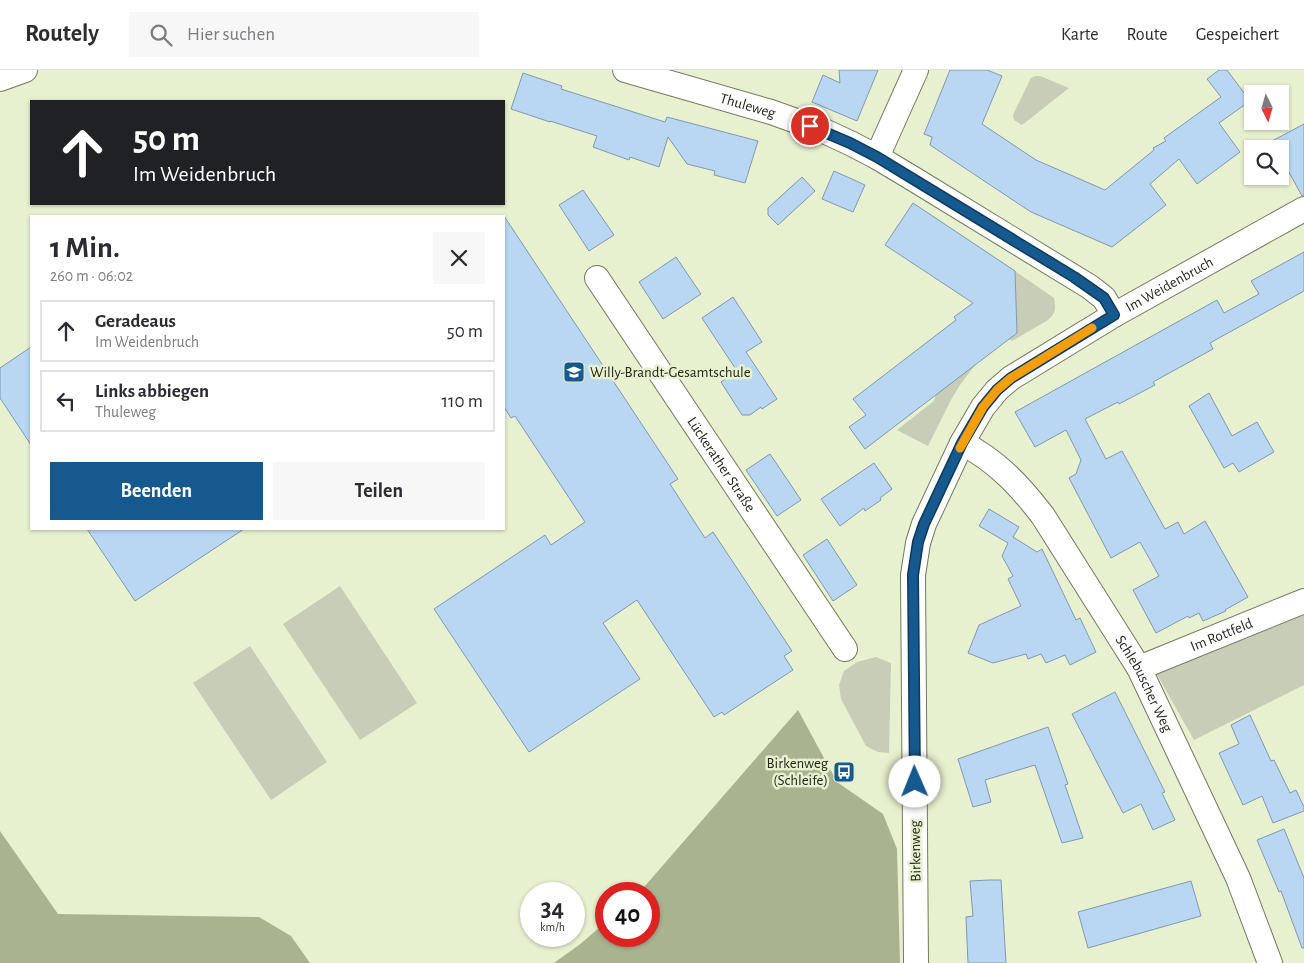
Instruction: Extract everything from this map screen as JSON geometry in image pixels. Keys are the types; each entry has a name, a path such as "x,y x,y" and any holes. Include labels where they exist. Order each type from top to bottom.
{"street":[{"path":"0,79 26,70"},
{"name":"Thuleweg","path":"625,70 771,112 832,135 877,157 1090,287 1104,298 1114,315"},
{"path":"877,157 916,70"},
{"name":"Im Weidenbruch","path":"913,620 913,575 918,542 924,524 962,443 983,407 997,390 1011,378 1114,315 1304,209"},
{"name":"Lückerather Straße","path":"597,278 845,649"},
{"name":"Schlebuscher Weg","path":"962,443 976,450 1009,476 1028,496 1043,516 1138,668 1238,878 1270,963"},
{"name":"Im Rottfeld","path":"1138,668 1304,601"},
{"name":"Birkenweg","path":"913,620 916,963"}],"green space":[{"path":"1040,76 1069,88 1022,125 1014,120 1013,115 1031,78"},
{"path":"1015,271 1054,298 1055,308 1053,315 1048,320 1012,341 1009,339 1017,333"},
{"path":"976,364 952,398 928,446 897,430 934,401 936,394"},
{"path":"340,586 417,703 360,740 283,624"},
{"path":"1304,609 1304,685 1194,740 1155,671"},
{"path":"250,646 327,762 271,800 193,683"},
{"path":"876,657 891,663 889,753 878,752 866,746 841,699 839,685 844,671 857,662"},
{"path":"798,710 837,782 883,814 897,849 900,963 554,963 576,947 585,947 585,940 595,931 595,947 660,947 660,882 648,882"},
{"path":"0,831 58,914 259,917 291,936 310,963 0,963"}],"building":[{"path":"839,70 878,70 857,121 812,102 823,75 840,83"},
{"path":"950,70 987,70 1002,76 982,124 1036,160 1105,190 1154,150 1153,148 1166,141 1164,138 1221,97 1207,79 1219,70 1227,70 1244,93 1244,105 1219,123 1240,152 1197,184 1179,159 1150,184 1166,205 1112,247 1031,212 930,145 932,137 924,134"},
{"path":"523,73 562,86 561,89 665,122 667,117 758,141 745,183 714,175 715,171 687,164 668,137 659,167 630,157 629,160 593,147 597,136 511,109"},
{"path":"1304,124 1304,195 1302,196 1289,172 1289,140 1274,140"},
{"path":"834,171 865,185 853,212 822,199"},
{"path":"802,177 815,191 778,225 768,215 768,208"},
{"path":"583,190 614,235 589,251 559,205"},
{"path":"913,203 1015,271 1017,333 865,449 849,427 866,415 853,399 956,320 954,317 973,303 885,245"},
{"path":"505,218 678,479 670,484 705,538 713,532 792,651 784,656 793,670 724,715 722,712 714,717 637,600 603,623 640,679 529,752 434,609 545,535 551,545 585,522 515,416 511,418 505,409"},
{"path":"1304,252 1304,291 1210,343 1213,349 1153,382 1155,385 1085,419 1106,459 1122,451 1165,529 1178,522 1184,534 1205,521 1248,597 1226,611 1203,621 1199,613 1189,618 1188,616 1156,633 1133,590 1159,576 1140,542 1111,558 1069,478 1076,474 1081,460 1066,430 1035,447 1015,412 1217,300 1224,313 1259,294 1251,281"},
{"path":"676,257 701,294 663,319 639,282"},
{"path":"733,297 762,342 746,352 777,399 750,415 742,415 721,382 737,371 702,318"},
{"path":"30,348 30,443 0,398 0,368"},
{"path":"1209,393 1232,436 1257,422 1274,452 1239,472 1233,463 1224,468 1189,406"},
{"path":"770,454 801,500 777,516 746,470"},
{"path":"874,463 892,489 880,498 881,500 865,511 864,508 840,526 821,499"},
{"path":"989,509 1019,527 1013,537 1037,552 1042,549 1076,620 1080,618 1096,652 1070,665 1065,655 1046,663 1041,654 1028,659 1026,654 993,663 968,653 979,625 1021,606 1008,579 1013,576 1002,556 1008,543 979,526"},
{"path":"88,530 242,530 135,601"},
{"path":"827,539 857,585 833,601 803,555"},
{"path":"1115,692 1165,792 1162,793 1175,820 1153,830 1141,804 1123,813 1072,714"},
{"path":"1250,715 1271,761 1274,760 1290,793 1296,790 1304,807 1304,811 1273,823 1262,796 1243,805 1219,753 1239,744 1231,725"},
{"path":"1048,727 1068,784 1065,785 1083,838 1062,843 1035,765 985,780 991,802 973,807 958,759"},
{"path":"1284,829 1304,878 1304,948 1302,948 1281,891 1279,892 1257,840"},
{"path":"1001,880 1006,963 968,963 966,917 973,916 970,881"},
{"path":"1191,881 1201,916 1088,948 1078,912"}],"slow traffic":[{"path":"960,448 983,407 997,390 1011,378 1092,328"}],"place":[{"name":"Willy-Brandt-Gesamtschule","path":"574,372"},
{"name":"Birkenweg (Schleife)","path":"844,772"}],"route":[{"path":"810,126 877,157 1074,277 1104,298 1114,315 1011,378 997,390 983,407 962,443 924,524 918,542 913,575 915,782"}]}
